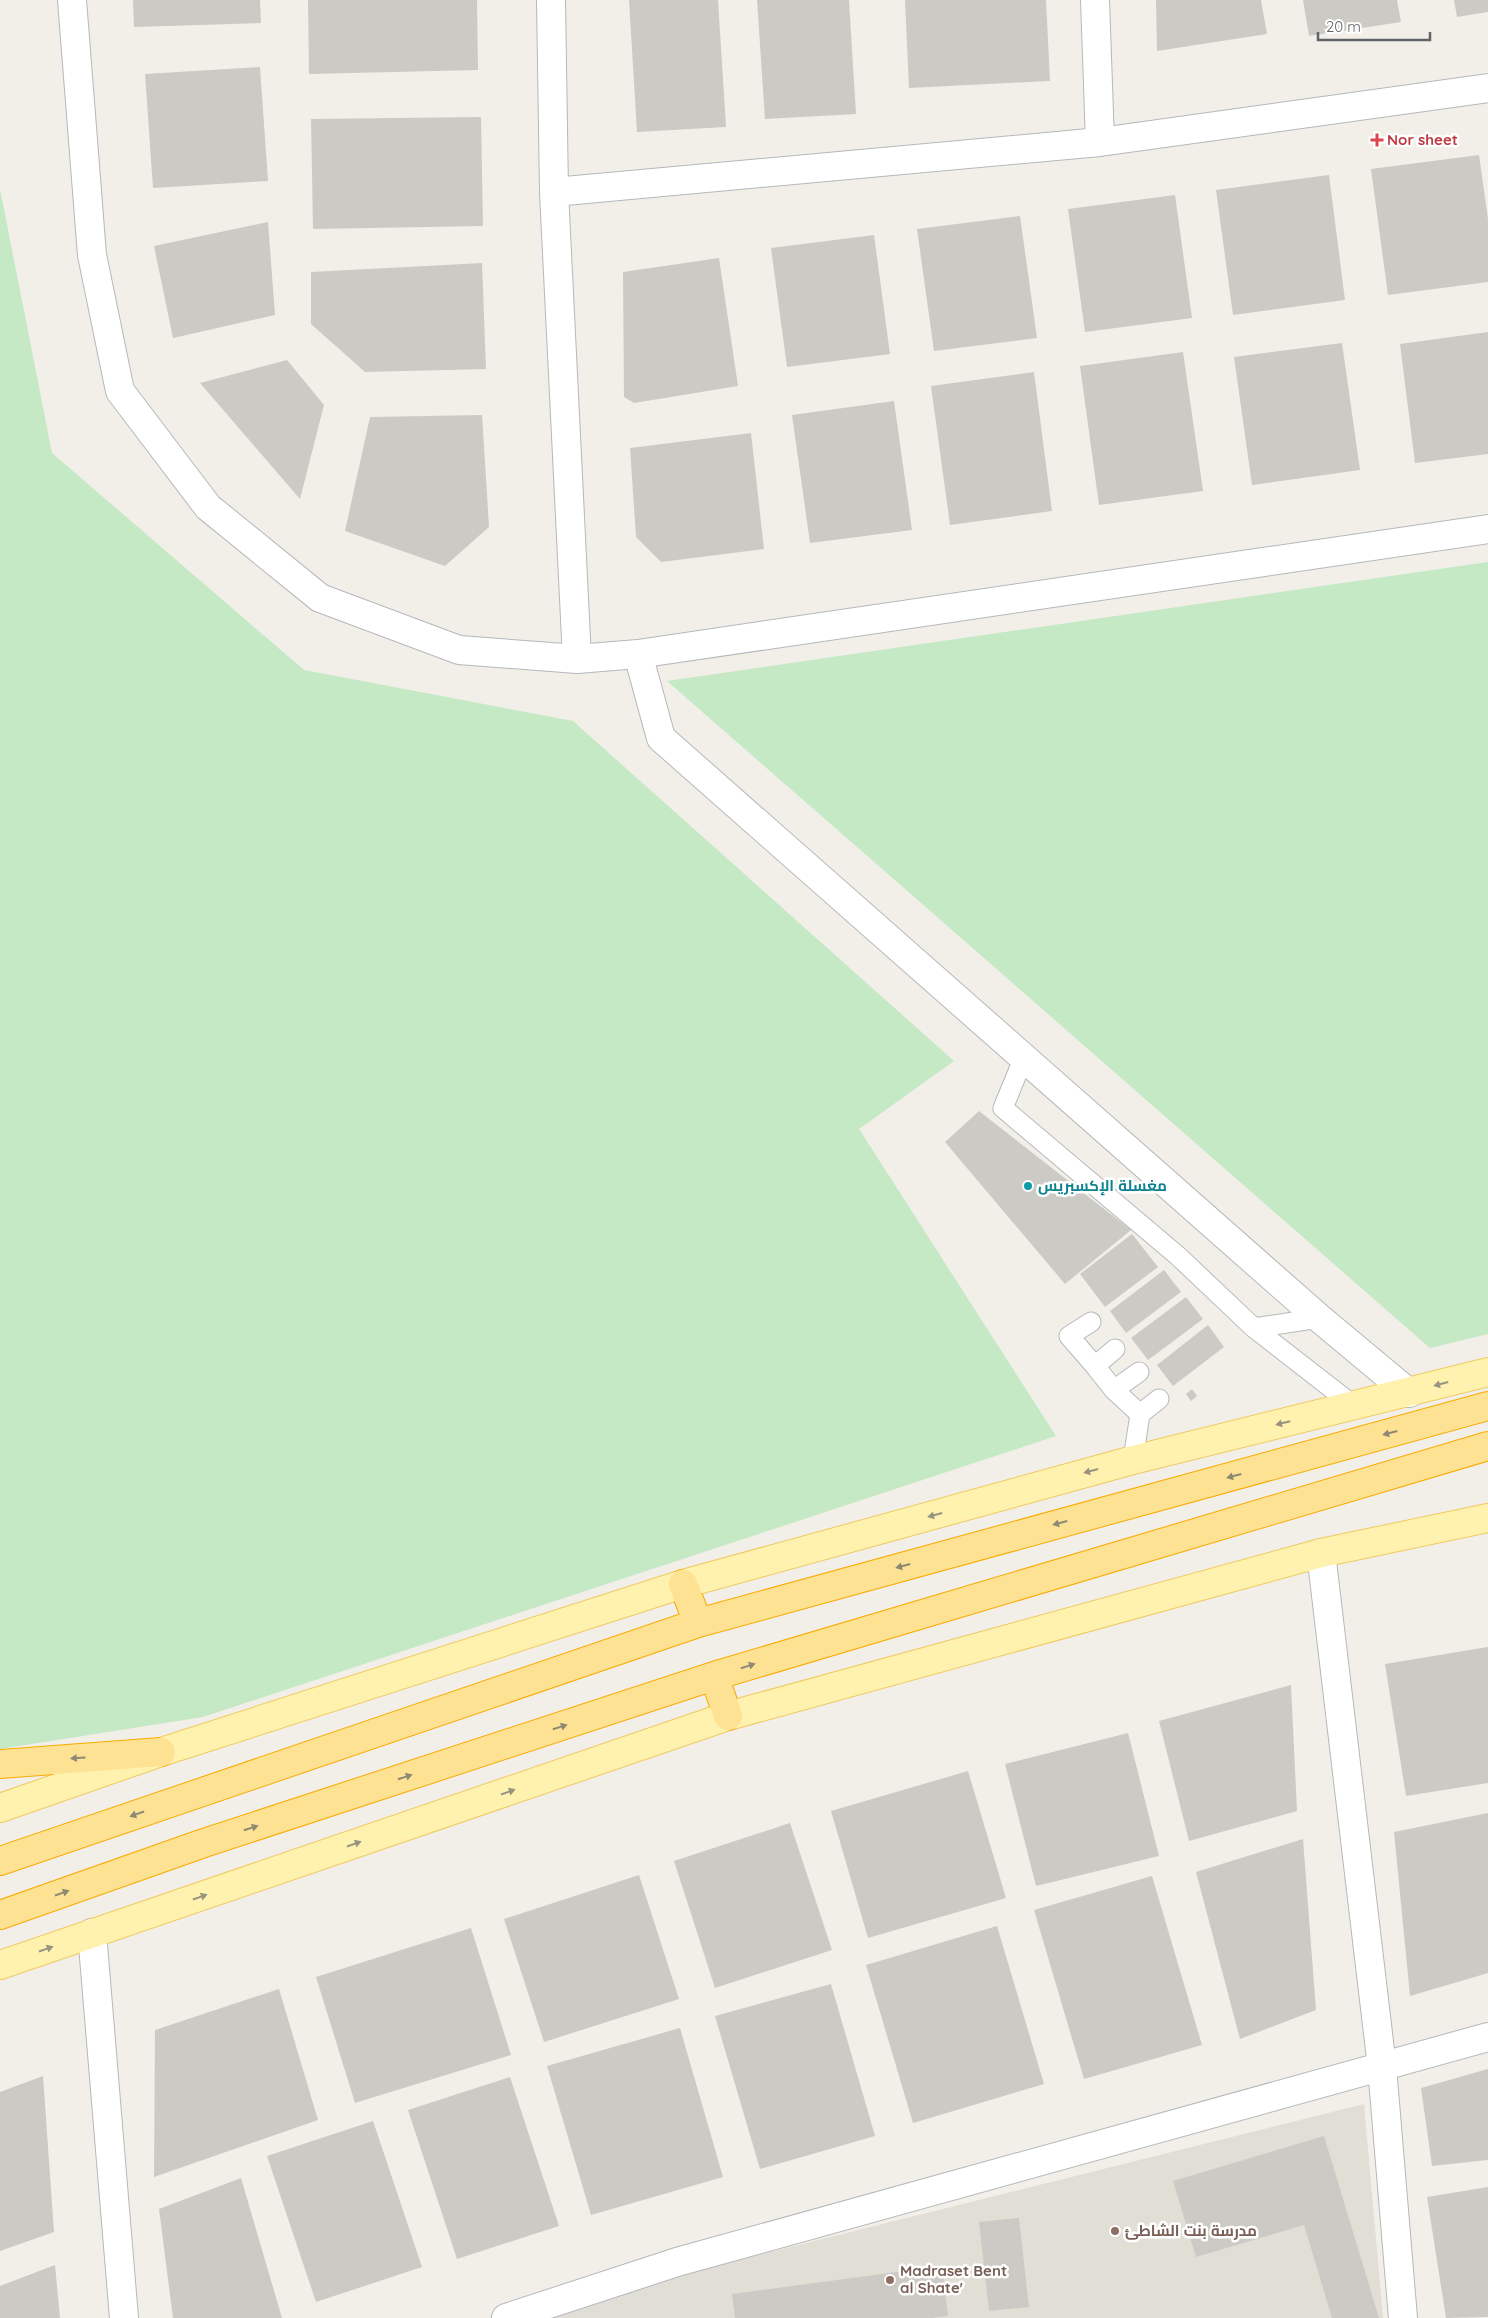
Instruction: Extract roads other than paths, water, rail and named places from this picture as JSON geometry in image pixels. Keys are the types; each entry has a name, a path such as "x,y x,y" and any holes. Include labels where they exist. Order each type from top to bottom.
{"highway":[{"path":"0,1861 698,1622 1488,1406"},
{"path":"0,1915 204,1843 714,1676 1488,1446"},
{"path":"683,1584 698,1622"},
{"path":"714,1676 728,1716"},
{"path":"0,1764 161,1752"}],"main road":[{"path":"0,1808 161,1752 683,1584 1134,1460 1488,1372"},
{"path":"0,1965 728,1716 1321,1553 1488,1518"}],"street":[{"path":"72,0 92,255 120,391 208,507 320,598 459,650 577,659 638,654 1488,529"},
{"path":"550,0 554,192 577,659"},
{"path":"1095,0 1100,142"},
{"path":"554,192 1100,142 1488,88"},
{"path":"638,654 661,738 1319,1318 1409,1393"},
{"path":"1321,1553 1382,2068 1403,2318"},
{"path":"92,1934 124,2318"},
{"path":"506,2318 677,2262 1382,2068 1488,2037"}],"lane":[{"path":"1024,1058 1004,1108 1178,1256 1254,1328 1353,1405"},
{"path":"1254,1328 1319,1318"},
{"path":"1091,1322 1069,1336 1114,1390 1140,1414"},
{"path":"1095,1366 1114,1349"},
{"path":"1114,1390 1139,1372"},
{"path":"1134,1460 1140,1414 1159,1399"}],"place":[{"name":"Nor sheet","path":"1377,140"},
{"name":"مغسلة الإكسبريس","path":"1028,1186"},
{"name":"مدرسة بنت الشاطئ","path":"1115,2231"},
{"name":"Madraset Bent al Shate'","path":"890,2280"}]}
